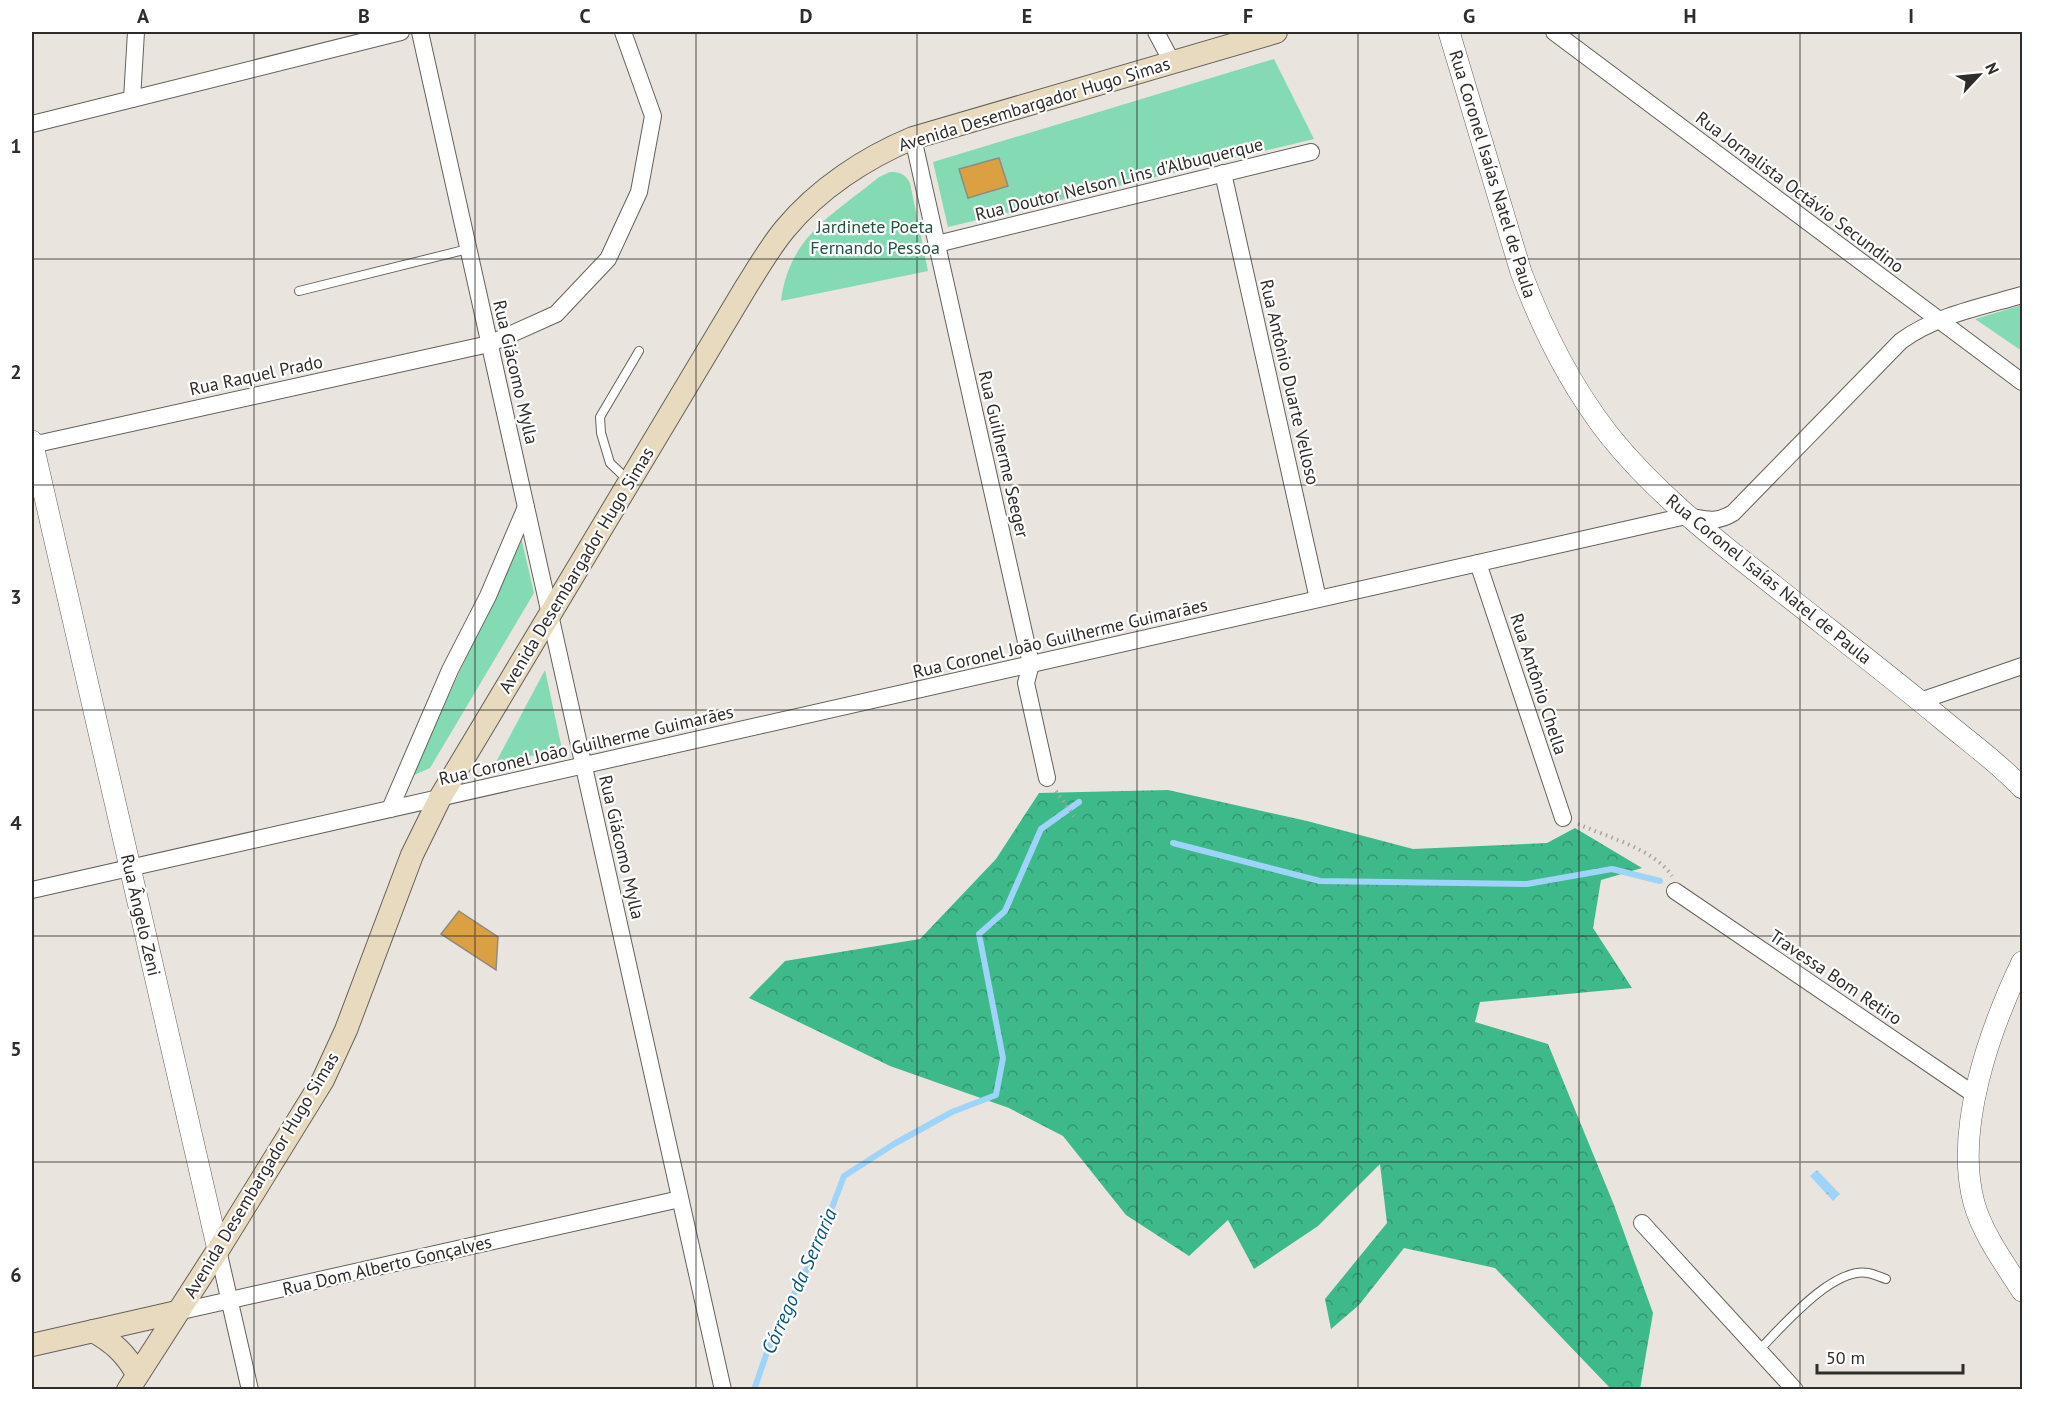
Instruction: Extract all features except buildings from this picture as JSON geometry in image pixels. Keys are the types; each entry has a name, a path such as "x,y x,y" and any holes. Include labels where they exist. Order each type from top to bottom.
{"main road":[{"name":"Avenida Desembargador Hugo Simas","path":"133,1382 323,1080 337,1052 405,870 440,798 746,287 785,229 822,192 844,176 870,159 913,138 1276,32"},
{"name":"Rua Dom Alberto Gonçalves","path":"32,1345 177,1312"},
{"path":"93,1331 122,1350 133,1382"}],"street":[{"path":"132,99 136,32"},
{"path":"32,124 402,32"},
{"name":"Rua Giácomo Mylla","path":"420,32 723,1389"},
{"name":"Rua Raquel Prado","path":"32,444 489,344 556,314 608,259 639,192 653,116 623,32"},
{"path":"1156,32 1172,62"},
{"name":"Rua Coronel Isaías Natel de Paula","path":"1449,32 1521,272 1535,310 1551,344 1584,400 1610,436 1646,477 1686,516 1920,700 2022,788"},
{"name":"Rua Jornalista Octávio Secundino","path":"1554,32 2022,382"},
{"name":"Rua Guilherme Seeger","path":"913,138 1031,664 1026,683 1047,778"},
{"name":"Rua Doutor Nelson Lins d'Albuquerque","path":"937,244 1311,152"},
{"name":"Rua Antônio Duarte Velloso","path":"1223,173 1318,599"},
{"name":"Rua Coronel João Guilherme Guimarães","path":"32,890 1686,516 1714,521 1724,519 1733,513 1901,341 1917,329 1938,320 2022,295"},
{"name":"Rua Ângelo Zeni","path":"32,444 250,1389"},
{"path":"390,809 450,670 488,596 526,507"},
{"name":"Rua Antônio Chella","path":"1478,563 1563,818"},
{"path":"1920,700 2022,666"},
{"name":"Travessa Bom Retiro","path":"1675,891 1975,1095"},
{"path":"2022,962 2000,1015 1975,1095 1967,1148 1968,1177 1974,1205 1985,1230 2022,1291"},
{"name":"Rua Dom Alberto Gonçalves","path":"177,1312 680,1199"},
{"path":"1642,1223 1795,1389"}],"lane":[{"path":"299,291 468,249"},
{"path":"629,481 610,463 601,434 600,417 639,351"},
{"path":"1759,1350 1807,1302 1836,1279 1866,1272 1886,1279"}],"path":[{"path":"1047,778 1074,816"},
{"path":"1563,818 1651,856 1665,866 1672,876 1675,891"}],"green space":[{"path":"1274,59 1314,139 948,227 933,162"},
{"name":"Jardinete Poeta Fernando Pessoa","path":"890,172 902,174 910,183 928,271 781,301 793,260 803,243 830,216 879,177"},
{"path":"2022,305 2022,351 1975,319"},
{"path":"521,537 534,593 430,768 412,776"},
{"path":"545,670 562,749 495,764"},
{"path":"1168,790 1307,821 1413,849 1547,843 1575,828 1642,868 1601,880 1593,928 1632,988 1480,1002 1475,1022 1548,1044 1614,1205 1653,1313 1640,1389 1611,1389 1495,1268 1404,1248 1359,1305 1331,1329 1325,1299 1387,1223 1380,1164 1318,1226 1254,1269 1228,1220 1189,1256 1126,1215 1063,1136 1009,1108 890,1066 749,998 785,961 920,939 996,859 1039,793"}],"water":[{"path":"1817,1170 1840,1194 1833,1201 1810,1176"}],"waterway":[{"name":"Córrego da Serraria","path":"754,1390 773,1335 814,1255 844,1176 894,1144 952,1112 996,1095 1003,1058 979,934 1005,911 1041,829 1079,802"},
{"path":"1173,843 1320,881 1527,884 1612,869 1660,881"}]}
